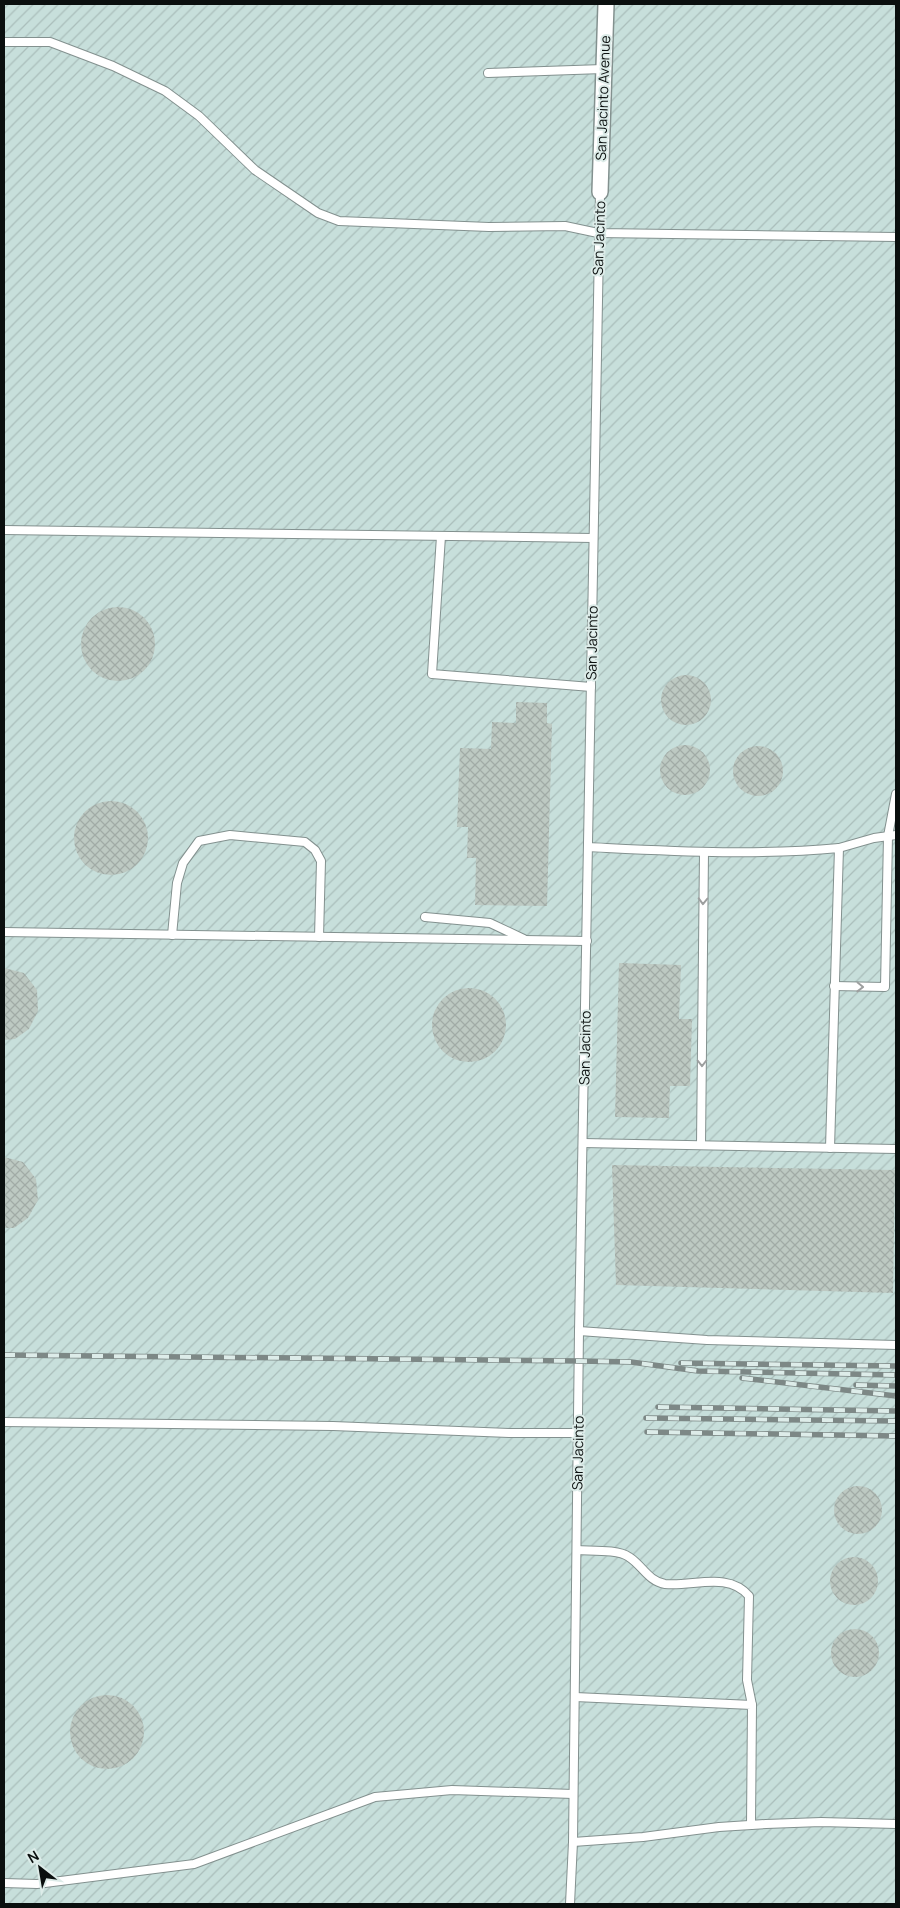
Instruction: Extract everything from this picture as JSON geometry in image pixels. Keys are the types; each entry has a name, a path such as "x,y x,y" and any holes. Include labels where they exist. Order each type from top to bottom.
{"street":[{"name":"San Jacinto Avenue","path":"600,192 606,4"}],"lane":[{"path":"4,42 50,42 113,66 165,91 199,116 255,170 318,214 339,221 489,227 565,226 598,233 896,238"},
{"path":"488,73 603,69"},
{"name":"San Jacinto","path":"570,1904 574,1794 579,1331 600,192"},
{"path":"4,530 593,538"},
{"path":"440,536 432,674 591,687"},
{"path":"834,986 885,987 892,835 896,794"},
{"path":"172,935 177,883 183,863 199,841 230,835 305,842 315,850 320,861 319,937"},
{"path":"588,847 704,852 797,852 839,848 892,835"},
{"path":"830,1148 839,848"},
{"path":"701,1146 704,852"},
{"path":"425,917 490,923 528,940"},
{"path":"4,932 587,942"},
{"path":"583,1143 896,1149"},
{"path":"579,1331 707,1340 896,1345"},
{"path":"4,1422 333,1426 509,1433 578,1433"},
{"path":"577,1550 623,1553 631,1558 650,1577 666,1584 721,1581 738,1586 749,1596 748,1680 752,1705 750,1825"},
{"path":"575,1697 752,1705"},
{"path":"4,1883 37,1884 194,1864 375,1797 452,1790 574,1794"},
{"path":"573,1842 643,1837 719,1826 821,1822 896,1824"}],"shaded area":[{"path":"4,4 896,4 896,1904 4,1904"}],"building":[{"path":"118,607 132,610 144,618 152,630 155,644 152,658 144,670 132,678 118,681 104,678 92,670 84,658 81,644 84,630 92,618 104,610"},
{"path":"681,675 691,675 704,682 711,695 711,705 704,718 691,725 681,725 672,721 665,714 661,705 661,695 665,686 672,679"},
{"path":"516,702 547,703 547,723 552,724 547,906 475,905 476,858 467,858 468,827 457,827 460,748 491,749 492,722 516,723"},
{"path":"680,745 690,745 703,752 710,765 710,775 703,788 690,795 680,795 671,791 664,784 660,775 660,765 664,756 671,749"},
{"path":"753,746 763,746 776,753 783,766 783,776 776,789 763,796 753,796 744,792 737,785 733,776 733,766 737,757 744,750"},
{"path":"111,801 125,804 137,812 145,824 148,838 145,852 137,864 125,872 111,875 97,872 85,864 77,852 74,838 77,824 85,812 97,804"},
{"path":"619,963 681,965 679,1019 692,1019 690,1086 670,1086 669,1118 615,1117"},
{"path":"4,968 24,973 37,990 38,1011 29,1029 15,1039 4,1040"},
{"path":"469,988 483,991 495,999 503,1011 506,1025 503,1039 495,1051 483,1059 469,1062 455,1059 443,1051 435,1039 432,1025 435,1011 443,999 455,991"},
{"path":"4,1157 23,1162 36,1179 38,1200 28,1218 14,1228 4,1228"},
{"path":"612,1165 895,1170 893,1293 616,1285"},
{"path":"853,1486 863,1486 875,1493 882,1505 882,1515 875,1527 863,1534 853,1534 845,1530 838,1523 834,1515 834,1505 838,1497 845,1490"},
{"path":"849,1557 859,1557 871,1564 878,1576 878,1586 871,1598 859,1605 849,1605 841,1601 834,1594 830,1586 830,1576 834,1568 841,1561"},
{"path":"850,1629 860,1629 872,1636 879,1648 879,1658 872,1670 860,1677 850,1677 842,1673 835,1666 831,1658 831,1648 835,1640 842,1633"},
{"path":"107,1695 121,1698 133,1706 141,1718 144,1732 141,1746 133,1758 121,1766 107,1769 93,1766 81,1758 73,1746 70,1732 73,1718 81,1706 93,1698"}],"railway":[{"path":"4,1355 631,1362 698,1371 896,1375"},
{"path":"681,1363 896,1366"},
{"path":"742,1378 896,1396"},
{"path":"856,1385 896,1386"},
{"path":"658,1407 896,1411"},
{"path":"646,1418 896,1421"},
{"path":"647,1432 896,1436"}]}
